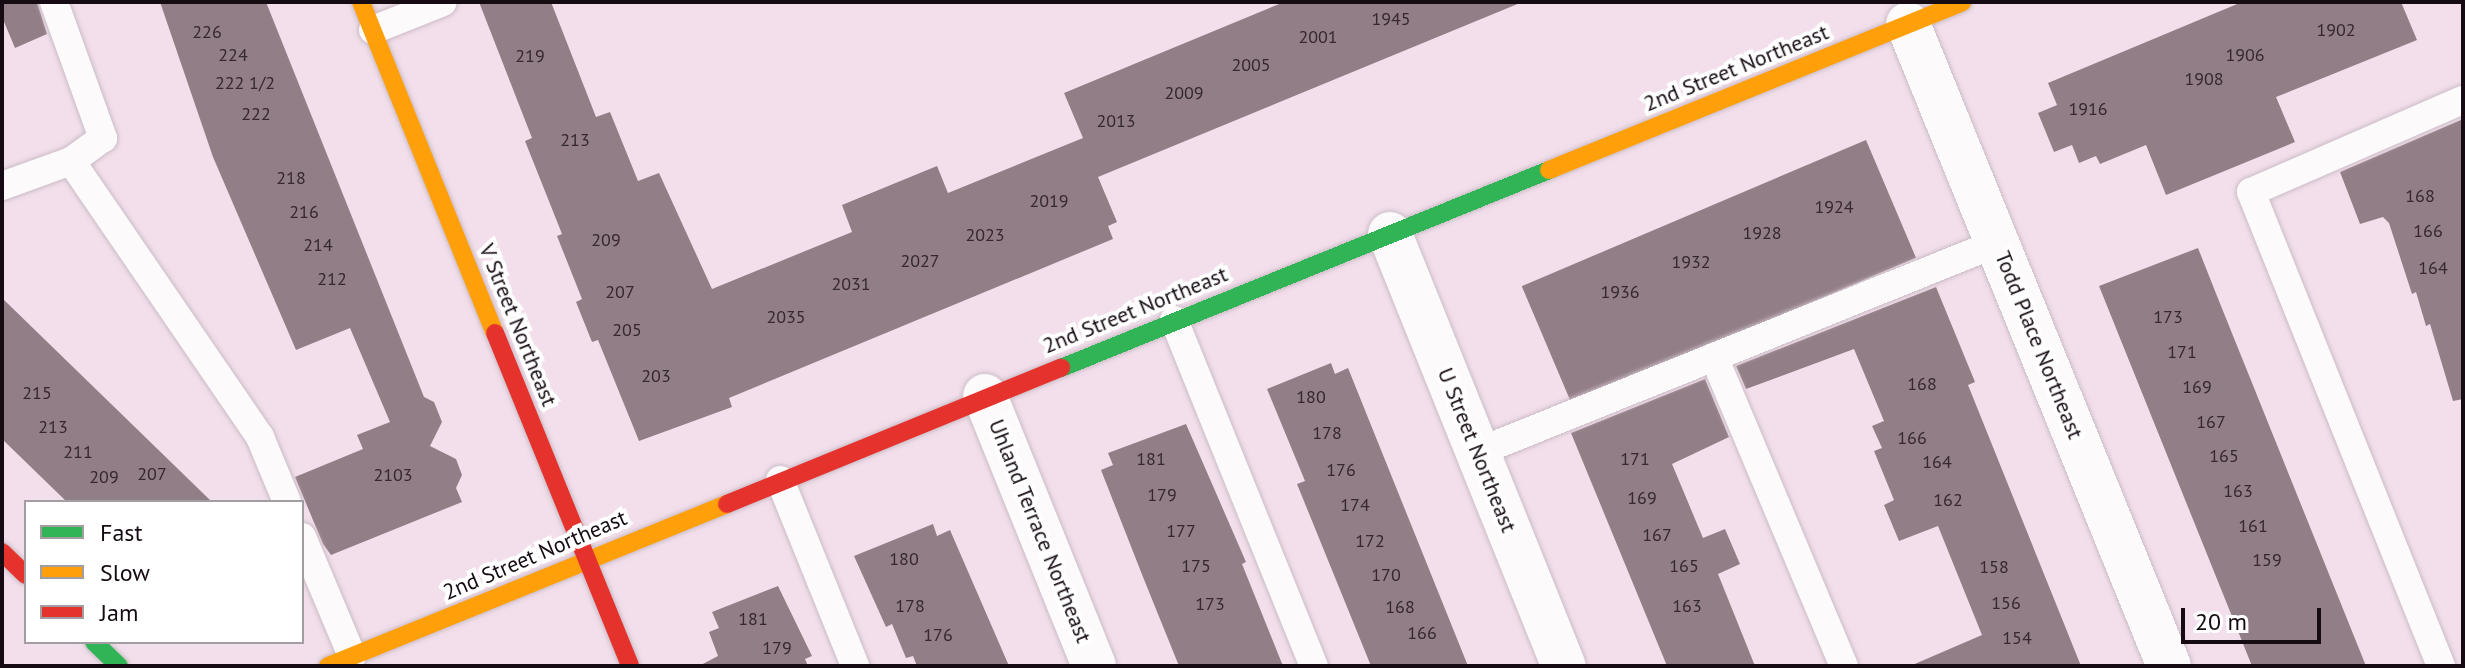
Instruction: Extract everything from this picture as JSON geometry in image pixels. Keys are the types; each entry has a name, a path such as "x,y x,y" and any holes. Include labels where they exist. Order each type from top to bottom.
{"street":[{"name":"V Street Northeast","path":"361,2 630,666"},
{"name":"2nd Street Northeast","path":"340,661 985,396 1962,2"},
{"name":"Todd Place Northeast","path":"1908,24 2169,666"},
{"name":"U Street Northeast","path":"1390,234 1564,666"},
{"name":"Uhland Terrace Northeast","path":"985,396 1094,666"},
{"path":"2,552 24,573"},
{"path":"96,644 119,666"}],"lane":[{"path":"2,186 71,161 103,138 54,2"},
{"path":"373,30 443,2"},
{"path":"2441,666 2251,192 2463,100"},
{"path":"71,161 260,437 286,500"},
{"path":"1478,452 1997,243"},
{"path":"1174,320 1314,666"},
{"path":"1714,357 1844,666"},
{"path":"780,480 855,666"},
{"path":"304,544 340,661"}],"building":[{"path":"2,2 37,2 47,34 15,48 2,17"},
{"path":"160,2 266,2 424,397 434,402 442,422 430,446 456,459 462,475 456,488 462,502 331,555 323,544 295,477 363,449 357,435 390,422 350,328 296,350 213,157"},
{"path":"479,2 551,2 596,117 610,112 638,181 659,173 712,289 852,232 842,205 937,166 948,193 1083,138 1064,93 1284,2 1520,3 1098,177 1117,222 1108,226 1113,239 729,398 732,407 639,441 598,340 592,342 576,302 582,299 557,236 562,234 525,141 532,138"},
{"path":"2242,2 2401,2 2417,40 2276,97 2295,142 2166,195 2146,145 2100,164 2096,156 2079,163 2072,145 2054,152 2038,113 2057,105 2048,83"},
{"path":"2463,119 2463,399 2453,401 2430,324 2426,326 2416,292 2412,294 2389,223 2383,217 2360,224 2340,172"},
{"path":"1866,140 1916,258 1572,404 1522,286"},
{"path":"2198,248 2366,666 2252,666 2099,286"},
{"path":"1936,287 1975,382 1968,385 2081,666 1910,666 1982,635 1938,526 1899,541 1884,505 1894,500 1874,451 1882,448 1872,426 1884,421 1854,349 1746,389 1736,366"},
{"path":"2,298 210,500 65,500 2,439"},
{"path":"1331,363 1335,374 1348,368 1468,666 1371,666 1297,484 1305,481 1267,389"},
{"path":"1705,379 1729,437 1672,464 1703,538 1725,529 1740,564 1718,574 1755,666 1667,666 1571,433"},
{"path":"1186,424 1246,562 1242,564 1283,666 1179,666 1143,577 1101,470 1113,465 1108,453"},
{"path":"933,524 937,536 950,530 1009,666 917,666 913,656 906,658 892,624 886,627 854,556"},
{"path":"778,586 812,656 805,659 808,666 699,666 718,656 709,632 719,628 712,612"}],"traffic: fast":[{"path":"1061,368 1549,170"},
{"path":"96,644 119,666"}],"traffic: slow":[{"path":"361,2 495,333"},
{"path":"1549,170 1962,2"},
{"path":"328,666 727,504"}],"traffic: jam":[{"path":"495,333 630,666"},
{"path":"727,504 1061,368"},
{"path":"2,552 24,573"}]}
